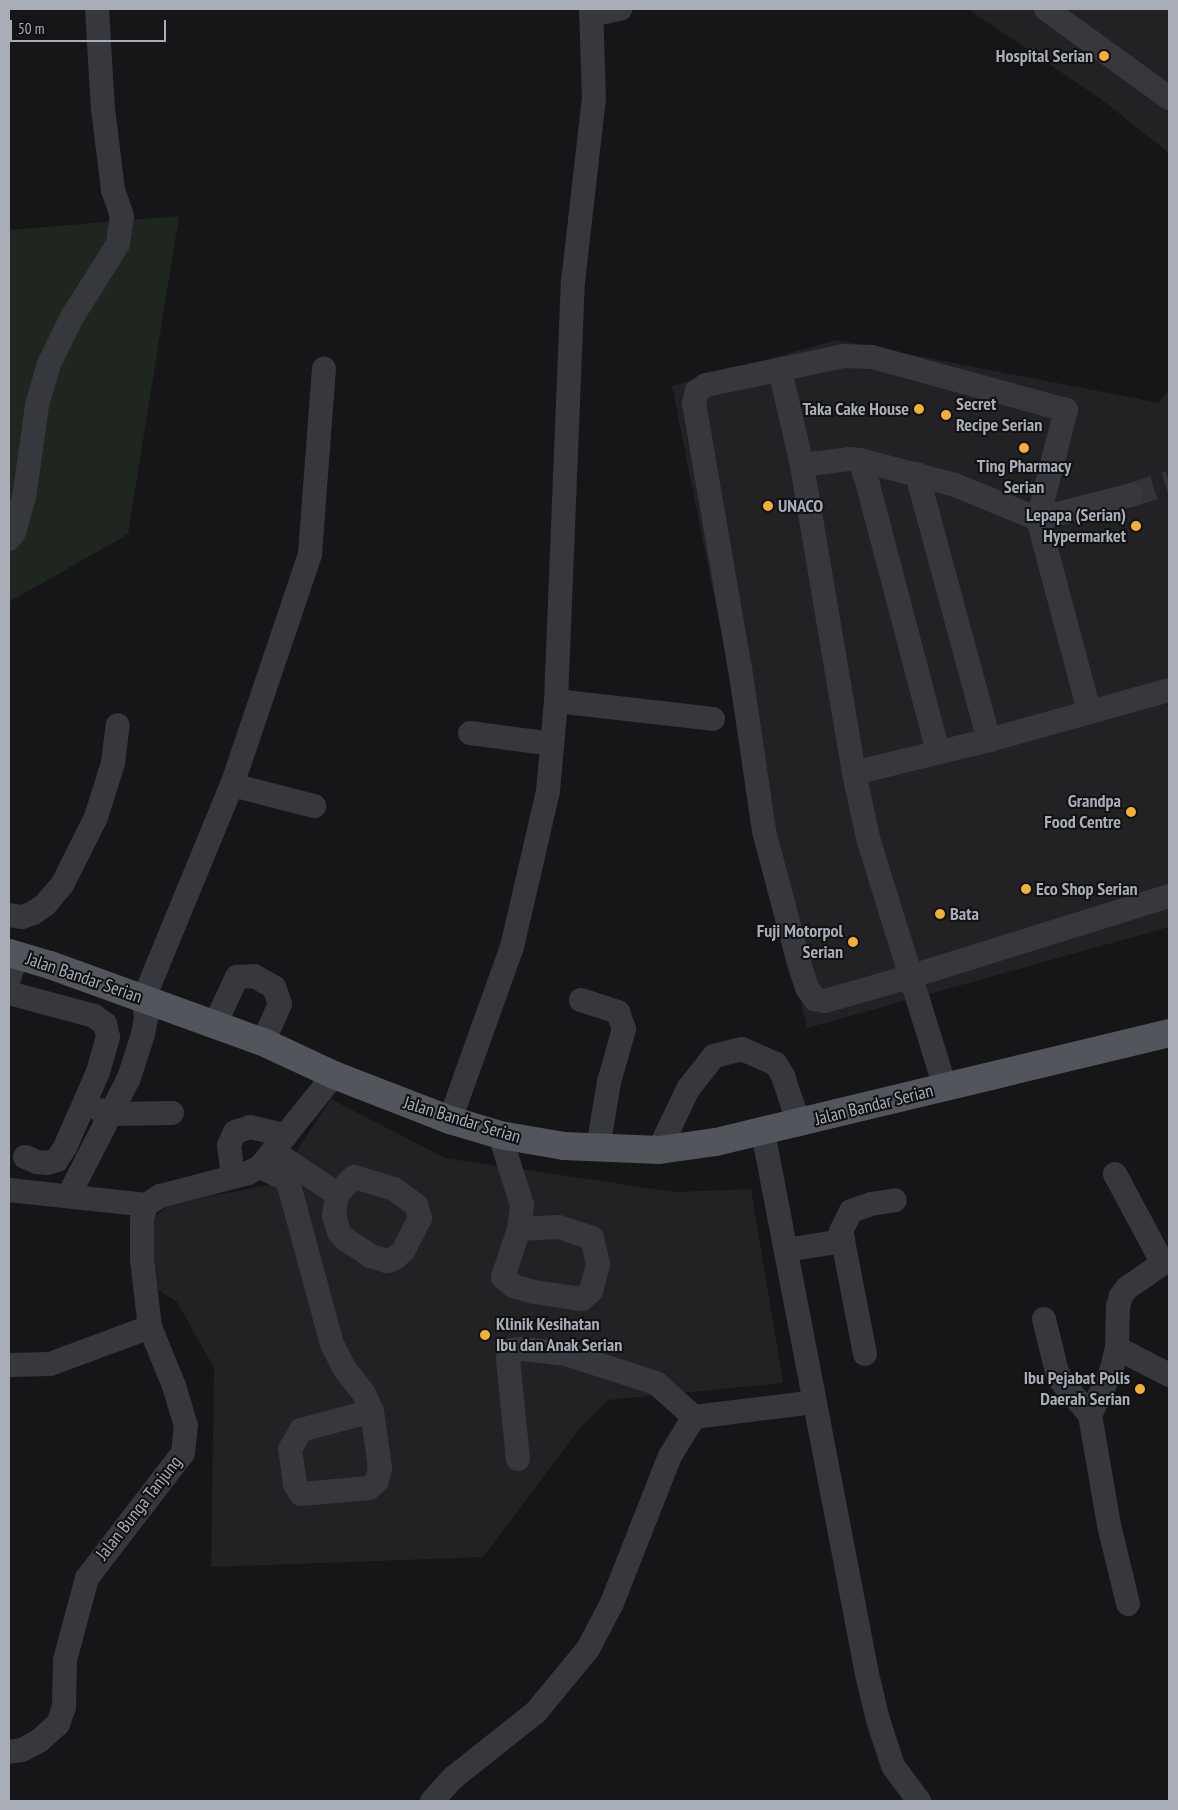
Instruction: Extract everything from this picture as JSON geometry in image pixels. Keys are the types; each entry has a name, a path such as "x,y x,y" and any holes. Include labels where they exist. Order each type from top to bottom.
{"main road":[{"name":"Jalan Bandar Serian","path":"12,962 144,998 263,1042 334,1075 450,1120 500,1135 564,1146 660,1150 716,1142 799,1124 1169,1034"}],"street":[{"path":"9,539 14,532 24,498 37,405 49,364 72,317 118,244 122,216 114,190 103,109 97,9"},
{"path":"450,1120 512,947 548,791 556,701 574,282 594,99 591,12 620,9"},
{"path":"1046,9 1169,98"},
{"path":"1088,711 1038,519 1066,410 872,356 844,356 706,385 697,392 694,403 740,668 764,831 798,960 807,988 815,999 825,1001 909,977 1169,896"},
{"path":"69,1195 112,1114 128,1078 143,1034 146,1018 144,998 232,785 310,554 324,369"},
{"path":"780,370 802,465 854,773 869,842 909,977 945,1087"},
{"path":"802,465 849,459 860,460 955,485 1038,519 1131,494"},
{"path":"860,460 938,752"},
{"path":"917,474 989,740"},
{"path":"854,773 989,740 1169,690"},
{"path":"556,701 713,719"},
{"path":"9,915 22,916 33,913 45,906 62,885 96,817 113,762 118,725"},
{"path":"470,733 552,744"},
{"path":"232,785 314,806"},
{"path":"215,1024 237,977 254,976 274,987 280,1004 263,1042"},
{"path":"9,993 94,1016 106,1024 108,1037 105,1050 84,1104 65,1147 57,1160 47,1163 37,1162 25,1157"},
{"path":"581,1000 618,1012 624,1029 609,1082 598,1148"},
{"path":"660,1150 688,1089 714,1056 742,1049 776,1064 783,1076 799,1124"},
{"path":"9,1190 69,1195 146,1205 160,1196 233,1177 273,1151 334,1075"},
{"path":"84,1104 112,1114 172,1113"},
{"path":"233,1177 230,1145 235,1132 250,1127 273,1151 337,1194"},
{"path":"763,1132 814,1402 878,1720 893,1766 918,1801"},
{"path":"500,1135 522,1204 519,1229"},
{"path":"273,1151 284,1178 289,1185 332,1344 344,1368 363,1392 372,1411"},
{"path":"1090,1415 1111,1372 1117,1348 1118,1307 1121,1296 1126,1288 1166,1260 1115,1174"},
{"path":"865,1354 842,1231 851,1211 871,1204 895,1200"},
{"name":"Jalan Bunga Tanjung","path":"9,1752 22,1750 38,1741 58,1724 64,1707 65,1660 87,1578 183,1453 186,1426 174,1386 150,1327 142,1260 142,1219 146,1205"},
{"path":"786,1250 843,1242"},
{"path":"1044,1320 1056,1372 1090,1415 1109,1526 1128,1604"},
{"path":"9,1366 50,1364 150,1327"},
{"path":"1117,1348 1169,1375"},
{"path":"518,1459 508,1358 512,1350 523,1349 566,1354 656,1383 694,1417 814,1402"},
{"path":"432,1801 452,1778 536,1712 588,1649 612,1603 670,1456 694,1417"}],"shaded area":[{"name":"Hospital Serian","path":"968,9 1169,9 1169,153 1102,100"},
{"path":"179,216 128,534 9,602 9,230"},
{"path":"836,340 1159,403 1169,390 1169,927 807,1028 760,826 672,386"},
{"name":"Klinik Kesihatan Ibu dan Anak Serian","path":"331,1099 445,1158 674,1192 751,1189 783,1383 608,1400 580,1428 483,1557 211,1567 214,1368 177,1302 157,1289 148,1223 169,1204 275,1184"}],"tunnel":[{"path":"1131,495 1169,483"}],"place":[{"name":"Hospital Serian","path":"1104,56"},
{"name":"Taka Cake House","path":"919,409"},
{"name":"Secret Recipe Serian","path":"946,415"},
{"name":"Ting Pharmacy Serian","path":"1024,448"},
{"name":"UNACO","path":"768,506"},
{"name":"Lepapa (Serian) Hypermarket","path":"1136,526"},
{"name":"Grandpa Food Centre","path":"1131,812"},
{"name":"Eco Shop Serian","path":"1026,889"},
{"name":"Bata","path":"940,914"},
{"name":"Fuji Motorpol Serian","path":"853,942"},
{"name":"Klinik Kesihatan Ibu dan Anak Serian","path":"485,1335"},
{"name":"Ibu Pejabat Polis Daerah Serian","path":"1140,1389"}]}
